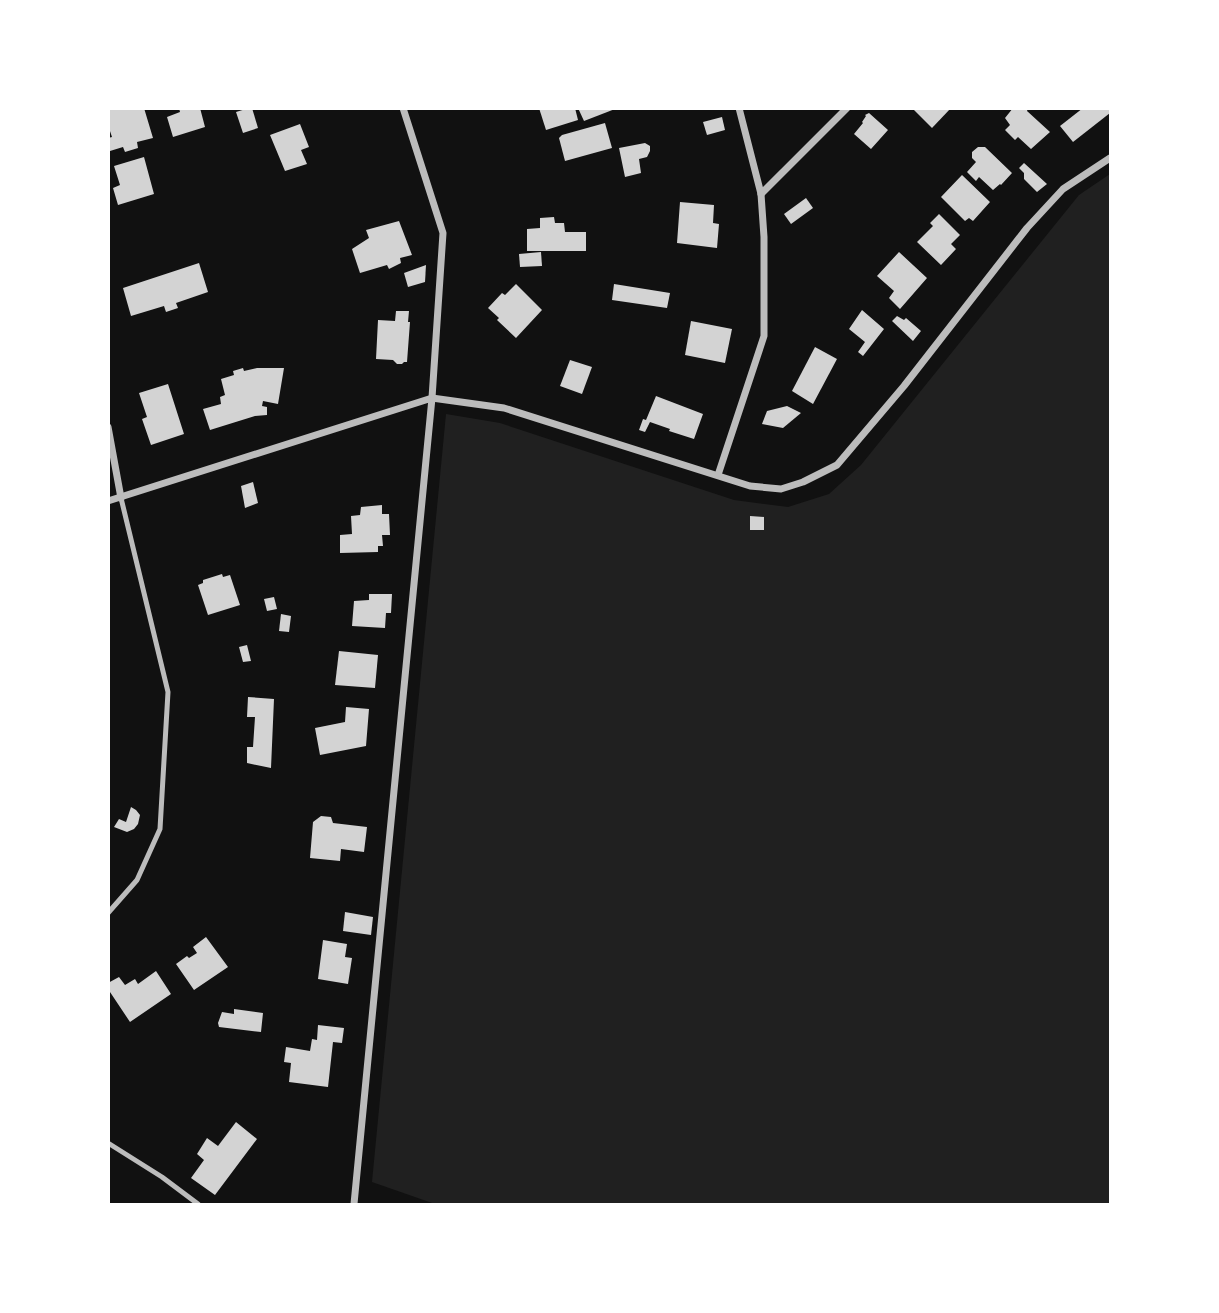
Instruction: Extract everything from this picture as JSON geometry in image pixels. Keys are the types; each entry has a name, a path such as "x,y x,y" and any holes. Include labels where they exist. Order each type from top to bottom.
{"street":[{"path":"354,1205 432,398 443,233 403,108"},
{"path":"718,475 764,336 761,194 739,108"},
{"path":"761,194 847,108"},
{"path":"108,502 432,398 505,408 750,485 781,489 803,482 837,465 904,386 1027,228 1063,190 1111,158"},
{"path":"108,427 121,498"}],"lane":[{"path":"108,913 136,880 160,829 168,692 121,498"},
{"path":"108,1143 162,1177 198,1205"}],"shaded area":[{"path":"1110,174 1110,1204 435,1204 372,1182 446,414 500,423 734,500 788,507 829,494 861,465 1079,195"}],"building":[{"path":"144,108 153,138 137,142 138,148 125,152 123,147 110,151 108,138 112,137 108,125 108,110"},
{"path":"179,108 200,108 205,127 173,137 167,117 180,112"},
{"path":"252,108 258,128 243,133 236,112"},
{"path":"539,108 575,108 578,120 546,130"},
{"path":"578,108 615,108 615,109 584,121"},
{"path":"912,108 951,108 932,128"},
{"path":"1013,108 1028,108 1027,111 1050,132 1031,149 1018,137 1015,140 1005,130 1010,125 1005,118"},
{"path":"1083,108 1110,108 1110,113 1073,142 1060,126"},
{"path":"869,113 888,130 871,149 854,134"},
{"path":"722,117 725,130 707,135 703,122"},
{"path":"605,123 612,148 565,161 559,138 562,135"},
{"path":"300,124 309,147 301,150 307,164 285,171 270,135"},
{"path":"645,143 650,146 650,151 647,157 639,159 641,173 625,177 619,148"},
{"path":"978,147 985,147 1012,173 993,190 979,177 976,181 967,172 976,162 972,158 972,152"},
{"path":"144,157 154,194 118,205 113,188 120,185 114,166"},
{"path":"1024,163 1047,184 1037,192 1024,179 1024,173 1019,168"},
{"path":"962,175 990,202 973,221 969,218 965,221 941,197"},
{"path":"806,198 813,208 791,224 784,214"},
{"path":"680,202 714,205 713,223 719,224 717,248 677,243"},
{"path":"939,214 960,235 951,244 956,249 941,265 917,242 933,226 930,223"},
{"path":"554,217 555,223 564,223 565,232 586,232 586,251 527,251 527,229 540,228 540,218"},
{"path":"399,221 412,255 400,258 401,263 389,269 387,265 360,273 352,249 369,238 366,230"},
{"path":"541,252 542,266 520,267 519,254"},
{"path":"899,252 927,278 900,309 889,298 894,291 877,276"},
{"path":"199,263 208,292 176,303 178,308 166,312 164,306 131,316 123,288"},
{"path":"426,265 425,282 408,287 404,273"},
{"path":"516,284 542,310 516,338 488,308 502,293 505,295"},
{"path":"614,284 670,293 667,308 612,300"},
{"path":"862,310 884,329 863,356 858,352 865,342 849,329"},
{"path":"396,311 409,311 407,362 402,364 393,360 376,359 378,320 395,321"},
{"path":"897,316 904,320 906,318 921,331 913,341 892,321"},
{"path":"691,321 732,329 725,363 685,355"},
{"path":"815,347 837,359 813,404 792,391"},
{"path":"570,360 592,367 582,394 560,386"},
{"path":"243,368 244,371 284,368 278,404 263,401 262,406 267,407 267,415 210,430 203,409 221,404 220,397 225,395 221,379 234,375 233,371"},
{"path":"168,384 184,434 151,445 142,419 147,417 139,393"},
{"path":"656,396 703,414 694,439 650,422 645,432 639,430"},
{"path":"787,406 801,413 783,428 762,424 767,411"},
{"path":"253,482 258,503 245,508 241,486"},
{"path":"382,505 382,514 389,514 390,535 382,535 383,546 378,546 378,552 340,553 340,535 352,534 351,516 360,515 361,507"},
{"path":"750,516 764,517 764,530 750,530"},
{"path":"222,574 223,577 230,575 240,605 208,615 198,585 203,583 203,580"},
{"path":"369,594 392,594 391,613 386,613 385,628 352,626 354,601 369,600"},
{"path":"274,597 277,609 267,611 264,599"},
{"path":"281,614 291,616 289,632 279,631"},
{"path":"247,645 251,661 243,662 239,647"},
{"path":"339,651 378,655 375,688 335,685"},
{"path":"248,697 274,699 271,768 247,763 247,747 253,747 255,717 247,717"},
{"path":"346,707 369,709 366,746 320,755 315,728 345,722"},
{"path":"131,807 140,815 134,829 127,832 114,827 119,819 126,822"},
{"path":"321,816 331,817 333,823 367,827 364,852 341,849 340,861 310,858 313,822"},
{"path":"345,912 373,917 371,935 343,931"},
{"path":"206,937 228,967 194,990 176,964 197,953 193,947"},
{"path":"323,940 347,944 345,957 352,958 348,984 318,979"},
{"path":"156,971 171,994 130,1022 108,989 108,983 119,977 125,985 135,979 138,984"},
{"path":"234,1009 263,1013 261,1032 219,1027 222,1012 234,1014"},
{"path":"318,1025 344,1028 342,1043 333,1042 328,1087 289,1082 291,1063 284,1062 286,1047 310,1051 312,1039 317,1040"},
{"path":"236,1122 257,1139 215,1195 191,1178 204,1160 197,1154 207,1138 218,1146"}]}
